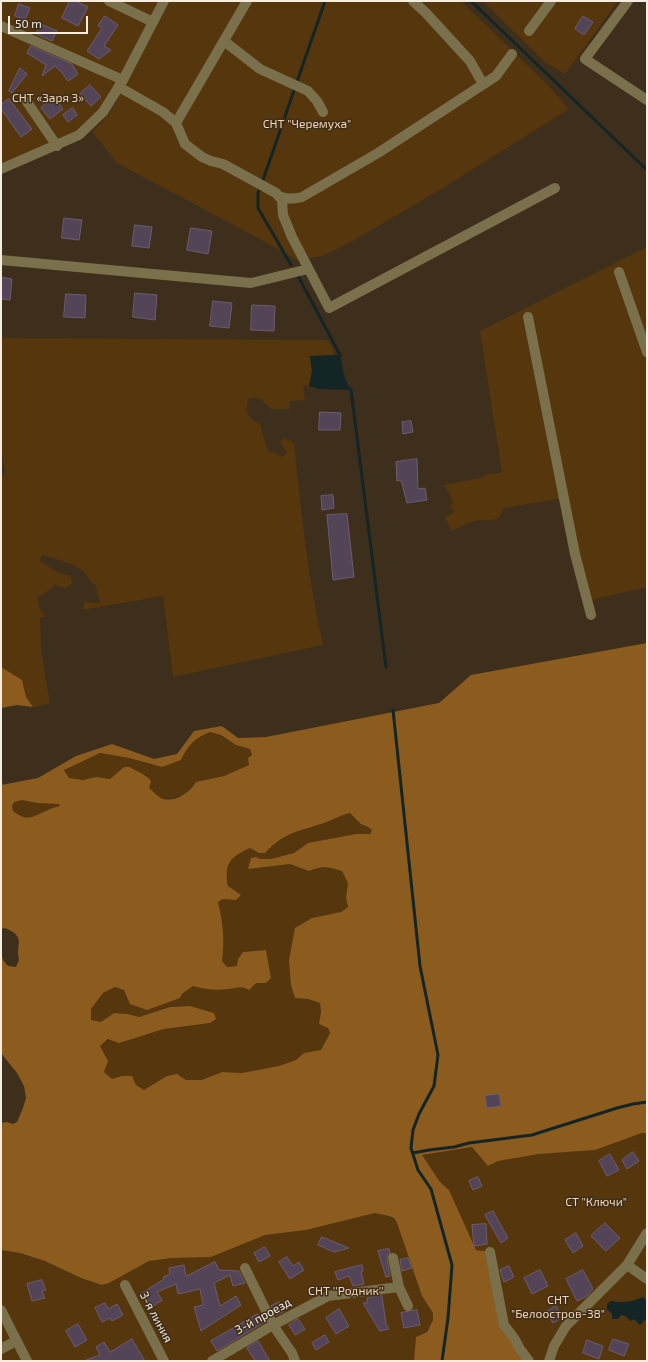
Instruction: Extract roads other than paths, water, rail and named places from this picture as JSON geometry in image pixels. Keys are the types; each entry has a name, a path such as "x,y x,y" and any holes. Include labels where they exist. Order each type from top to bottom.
{"street":[{"path":"109,1 153,22"},
{"path":"1,169 79,136 103,112 121,84 164,1"},
{"path":"176,123 247,1"},
{"path":"413,1 470,61 483,84"},
{"path":"529,31 551,1"},
{"path":"628,1 585,59 647,100"},
{"path":"1,26 121,84 132,96 163,112 176,123 185,144 202,157 223,164 250,178 284,199 302,197 378,153 496,76 512,54"},
{"path":"224,41 260,69 308,91 317,101 323,112"},
{"path":"27,102 57,146"},
{"path":"279,196 282,200 283,215 292,237 329,308 555,188"},
{"path":"1,260 251,283 304,270"},
{"path":"619,272 647,352"},
{"path":"528,317 575,554 590,615"},
{"path":"550,1361 554,1346 566,1326 626,1265 647,1233"},
{"path":"490,1252 504,1325 529,1361"},
{"path":"393,1258 399,1287 408,1306"},
{"path":"626,1265 647,1279"},
{"path":"245,1268 273,1325 292,1353 295,1361"},
{"name":"3-я линия","path":"125,1285 164,1361"},
{"name":"3-й проезд","path":"212,1361 273,1325 328,1296 399,1287"},
{"path":"1,1310 27,1361"},
{"path":"1,1349 16,1341"}],"waterway":[{"path":"263,180 325,1"},
{"path":"471,1 647,170"},
{"path":"260,188 258,193 258,208 291,265"},
{"path":"297,274 340,355 337,358"},
{"path":"349,388 351,390 386,667"},
{"path":"393,710 420,966 438,1055 434,1086 419,1114 413,1130 411,1148 418,1170 431,1189 452,1265 448,1318 442,1361"},
{"path":"413,1153 454,1147 469,1143 532,1135 617,1108 647,1102"}],"park label":[{"name":"СНТ «Заря 3»","path":"48,98"},
{"name":"СНТ \"Черемуха\"","path":"307,124"},
{"name":"СТ \"Ключи\"","path":"596,1202"},
{"name":"СНТ ''Родник''","path":"346,1291"},
{"name":"СНТ \"Белоостров-38\"","path":"558,1307"}]}
